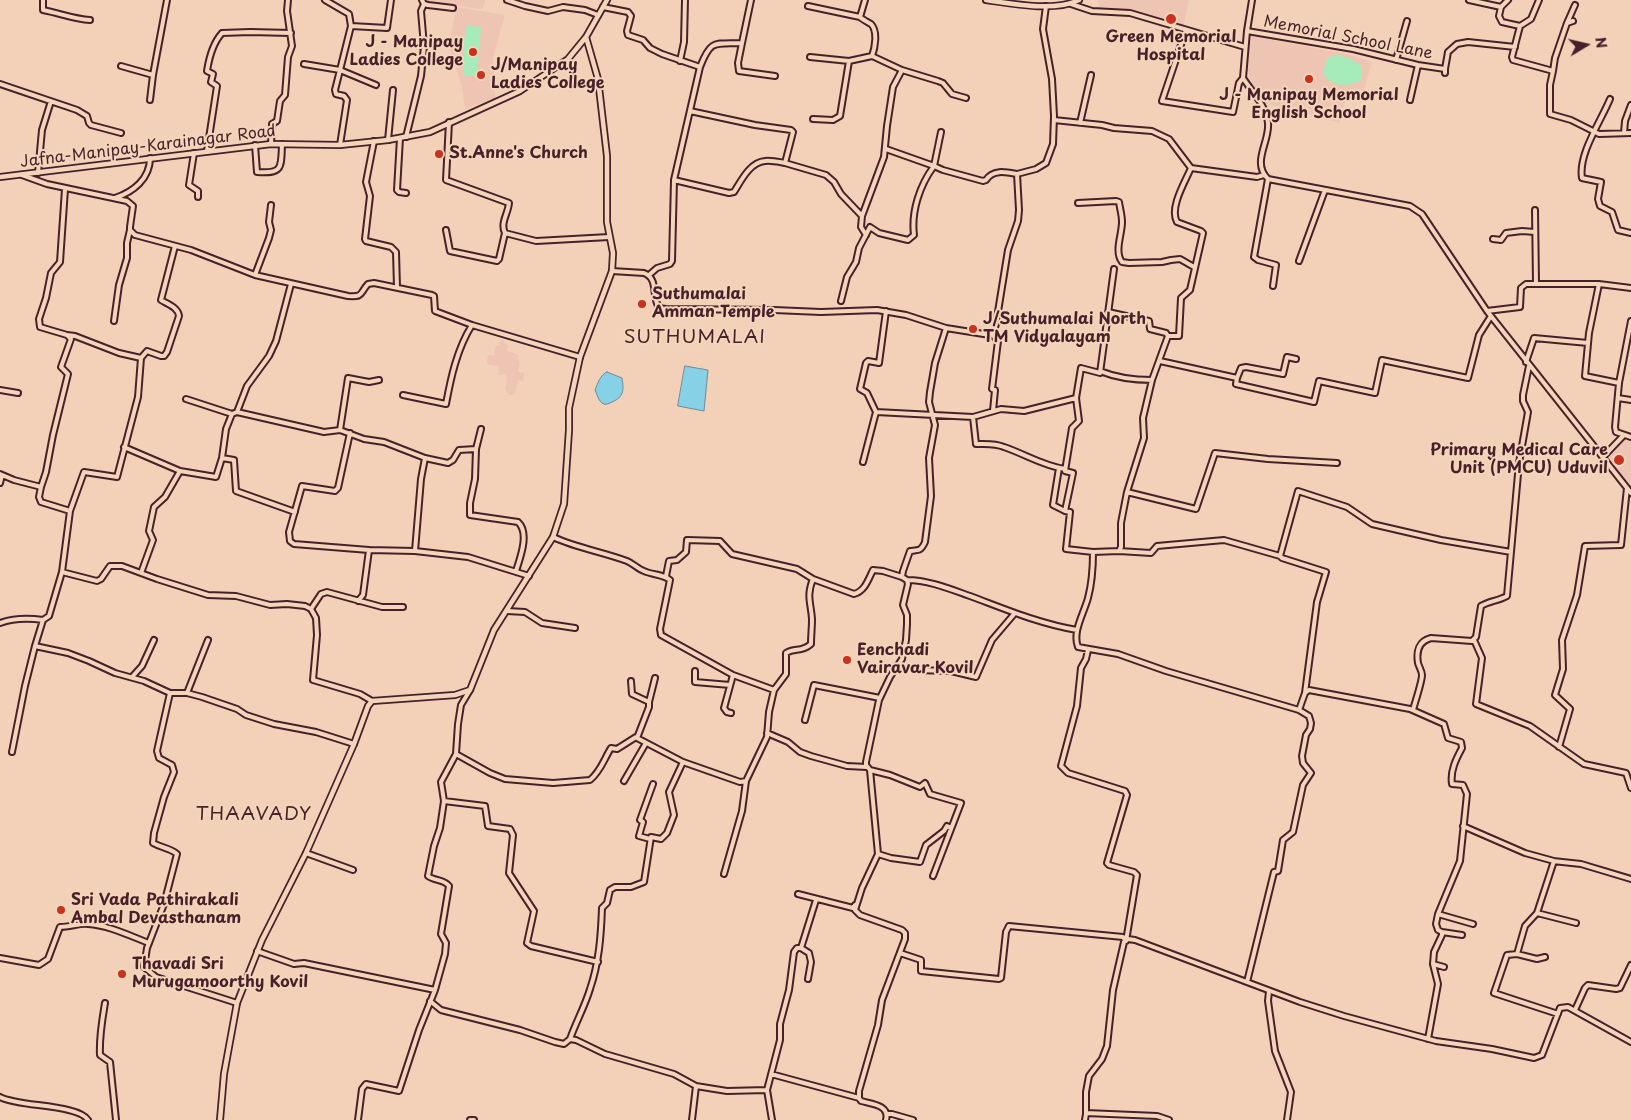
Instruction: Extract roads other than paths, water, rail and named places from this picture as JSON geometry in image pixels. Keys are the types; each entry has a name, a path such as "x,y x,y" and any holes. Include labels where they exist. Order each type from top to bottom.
{"main road":[{"name":"Jafna-Manipay-Karainagar Road","path":"0,176 22,175 271,144 340,146 430,132 520,91 568,59 586,37 607,0"},
{"path":"986,0 1046,6 1071,4 1079,0"},
{"path":"220,1120 224,1074 237,1003 257,951 306,853 372,701 455,695 470,690 494,630 553,538 564,504 569,408 580,357 612,270 613,253 607,222 607,156 598,79 586,37"}],"street":[{"path":"43,0 43,10 90,20"},
{"path":"150,100 152,75 167,0"},
{"path":"271,144 271,127 272,124 277,122 280,101 285,95 288,58 292,46 287,11 288,0"},
{"path":"325,0 349,14 351,26 335,90 336,94 344,96 347,100 340,146"},
{"path":"351,26 387,28 391,0"},
{"path":"507,0 548,11 563,8 586,10 598,15"},
{"path":"680,61 684,42 685,0"},
{"path":"751,0 738,63 739,71 775,76"},
{"path":"860,17 865,0"},
{"path":"1186,30 1162,101 1232,112 1242,78 1252,0"},
{"path":"1469,0 1501,8"},
{"path":"1508,0 1501,8 1499,16 1502,22 1520,26"},
{"path":"1539,0 1531,19 1520,26 1512,57 1516,62 1553,71"},
{"path":"406,137 421,76 424,46 423,2 453,8"},
{"path":"1071,4 1092,11 1130,13 1245,47"},
{"path":"1575,5 1555,58 1550,85 1550,114 1571,120 1599,134 1631,133"},
{"path":"808,6 860,17 872,25 875,32 872,56"},
{"path":"886,149 943,170 983,181 986,180 989,174 1003,172 1017,174 1036,170 1046,163 1052,144 1054,120 1052,79 1043,34 1046,6"},
{"path":"603,7 628,12 631,16 627,31 628,35 643,40 650,48 662,54 700,67"},
{"path":"1396,60 1407,21"},
{"path":"1567,23 1573,21"},
{"name":"Memorial School Lane","path":"1247,31 1353,49 1445,71 1448,52 1450,48 1457,44 1468,42 1515,47"},
{"path":"207,151 217,86 210,82 213,74 207,71 208,61 218,38 222,33 291,33"},
{"path":"649,275 656,268 670,264 672,261 674,180 700,67 707,50 713,45 742,43"},
{"path":"810,57 849,61 872,56 902,70 943,83 952,94 966,98"},
{"path":"813,119 833,120 840,116 849,61"},
{"path":"304,64 340,70 376,86"},
{"path":"1410,100 1418,65"},
{"path":"121,66 152,75"},
{"path":"866,235 862,227 862,216 886,149 887,126 893,87 902,70"},
{"path":"1080,123 1091,75"},
{"path":"1242,78 1265,110 1268,125 1261,152 1261,167 1264,175 1268,179 1410,206 1422,214 1487,311 1631,493"},
{"path":"0,84 78,110 87,116 91,125 121,133"},
{"path":"388,140 393,90"},
{"path":"1610,99 1583,159 1582,178 1601,182 1598,198 1600,206 1612,212 1618,230 1631,233"},
{"path":"38,173 42,130 51,101"},
{"path":"1624,133 1625,121 1631,105"},
{"path":"690,111 755,125 791,130 793,132 792,138 785,163"},
{"path":"1054,120 1152,131 1169,139 1191,168 1257,177 1264,175"},
{"path":"446,230 450,251 497,261 505,233 503,224 508,203 446,180 449,122"},
{"path":"841,300 846,277 856,262 859,248 870,227 880,233 908,240 914,235 913,226 918,199 925,179 934,166 941,132"},
{"path":"400,138 397,190 406,193"},
{"path":"374,141 366,182 370,196 365,239 366,241 391,247 396,252 397,287"},
{"path":"255,146 257,172 272,173 277,171 279,167 282,144"},
{"path":"194,153 189,185 198,191 198,196"},
{"path":"113,199 127,194 137,186 147,172 150,158"},
{"path":"674,180 729,193 734,192 746,173 763,161 785,163 826,175 862,216"},
{"path":"1179,336 1181,298 1190,290 1203,233 1177,222 1175,219 1176,200 1191,168"},
{"path":"612,270 649,275 654,280 654,297 659,308 821,312 886,311 906,315 946,328 983,335 991,333 996,324 1006,258 1018,221 1017,174"},
{"path":"22,175 65,189 126,201 133,206 127,243 127,258 119,285 114,321"},
{"path":"1268,179 1254,256 1258,260 1276,265 1273,286"},
{"path":"65,189 60,262 51,273 38,324 40,327 75,336 119,353 141,358"},
{"path":"1300,261 1324,190"},
{"path":"1078,203 1119,202 1122,218 1118,251 1122,262 1180,260 1194,267"},
{"path":"255,275 271,230 269,222 271,205"},
{"path":"1535,210 1536,283"},
{"path":"130,230 135,235 175,246 255,275 291,284 348,296 362,295 368,284 374,283 432,295 434,296 436,311 472,325 580,357"},
{"path":"1493,240 1501,240 1506,233 1535,232"},
{"path":"505,233 536,241 609,237"},
{"path":"12,752 25,686 43,620 48,616 62,572 70,512 84,472 117,477 138,397 141,358 147,352 164,356 179,316 175,308 161,300 175,246"},
{"path":"1100,371 1114,269"},
{"path":"237,412 247,386 269,356 276,341 291,284"},
{"path":"1487,311 1520,307 1520,288 1526,284 1599,284 1631,288"},
{"path":"1599,284 1588,343 1585,376 1619,383"},
{"path":"863,462 876,412 867,393 860,389 866,363 868,361 879,362 886,311"},
{"path":"1108,312 1149,321 1150,328 1166,333 1168,336 1185,335"},
{"path":"1296,359 1287,357 1283,374 1246,367 1241,368 1236,384 1314,402 1319,381 1375,393 1382,360 1468,378 1479,335 1491,316"},
{"path":"1631,321 1619,383 1615,427 1616,432 1623,436 1631,437"},
{"path":"403,395 446,404 453,370 466,334 472,325"},
{"path":"902,577 910,551 919,551 924,542 932,486 928,468 934,433 933,415 929,402 930,392 935,363 946,328"},
{"path":"991,333 998,341 992,389 995,390 993,411"},
{"path":"67,334 70,339 62,367 68,374 68,381 39,497 41,502 70,512"},
{"path":"1119,551 1127,492 1144,438 1143,418 1152,380 1168,336"},
{"path":"1588,343 1534,338 1523,395 1523,401 1528,412 1519,463 1507,596 1500,600 1486,602 1480,606 1476,638 1474,640 1482,658 1476,704 1530,726 1584,764 1626,773 1631,788"},
{"path":"1160,361 1237,378"},
{"path":"1065,469 1072,428 1079,421 1076,398 1080,368 1100,373 1100,371 1113,376 1152,380"},
{"path":"340,430 348,378 369,382 378,380"},
{"path":"0,390 18,393"},
{"path":"876,412 973,417 1002,409 1024,411 1076,398"},
{"path":"1618,398 1631,400"},
{"path":"186,399 232,414 237,412 324,432 340,430 364,439 404,448 425,458 448,462 453,460 459,450 476,449"},
{"path":"124,447 180,471 213,478 217,476 226,430 232,414"},
{"path":"973,417 976,444 993,444 1004,447 1039,463 1065,469 1073,473 1065,511"},
{"path":"480,429 476,449 475,479 470,504 470,515 518,522 522,525 524,533 516,572"},
{"path":"350,433 338,488 336,491 302,486 290,532 290,541 294,544 369,550 415,551 468,557 529,576"},
{"path":"1603,457 1623,436"},
{"path":"1127,492 1196,509 1216,453 1268,459 1337,463"},
{"path":"222,458 234,460 236,491 295,512"},
{"path":"415,551 421,479 425,458"},
{"path":"1059,468 1054,505 1070,512 1066,549 1094,552 1150,553 1157,546 1224,540 1326,572 1317,602 1305,692 1300,710"},
{"path":"141,573 153,540 149,530 154,507 165,497 180,471"},
{"path":"0,483 1,474 14,480 41,487"},
{"path":"1626,486 1631,484"},
{"path":"1559,747 1570,709 1555,696 1563,669 1562,640 1577,595 1585,546 1621,545 1626,486"},
{"path":"1280,556 1298,491 1347,508 1372,524 1441,540 1511,552"},
{"path":"553,538 629,562 653,575 666,576 670,580 660,629 662,635 733,675 774,690"},
{"path":"666,576 669,561 677,560 686,552 687,540 720,542 732,554 797,569 813,579 854,594 863,590 874,570 883,571 907,580 918,580 953,590 1054,626 1077,630"},
{"path":"358,601 362,594 369,550"},
{"path":"1094,552 1093,574 1088,600 1077,630 1076,644 1078,647 1118,654 1166,671 1300,710 1309,716 1310,729 1306,735 1302,756 1303,763 1311,773 1304,785 1293,832 1283,840 1278,871 1274,872 1247,982"},
{"path":"62,572 97,581 101,579 108,568 113,565 122,566 208,595 236,596 270,605 305,606 311,609 316,618 317,635 313,680 360,694 372,701"},
{"path":"724,874 742,811 746,781 767,737 769,712 774,690 786,674 786,653 789,651 805,650 811,644 812,617 809,606 809,589 813,579"},
{"path":"798,894 853,908 878,854 866,762 880,698 890,677 902,659 906,640 906,615 903,605 908,584 907,580"},
{"path":"311,609 321,594 324,593 382,608 403,608"},
{"path":"507,611 525,612 542,623 575,628"},
{"path":"915,670 951,671 976,676 992,640 1015,613"},
{"path":"0,623 11,620 43,620"},
{"path":"1413,710 1422,675 1417,654 1419,645 1424,639 1474,640"},
{"path":"132,677 144,662 154,640"},
{"path":"187,693 208,640"},
{"path":"36,646 89,661 115,673 132,677 170,693 187,693 216,701 246,715 274,724 316,732 354,744"},
{"path":"1085,1120 1086,1092 1089,1076 1102,1059 1107,1046 1113,990 1126,941 1138,875 1107,863 1127,795 1124,791 1068,773 1062,766 1077,706 1081,668 1088,650"},
{"path":"695,671 695,682 730,685"},
{"path":"730,713 724,708 733,675"},
{"path":"456,754 505,779 553,783 590,780 595,776 611,748 617,749 636,737 649,707 655,678"},
{"path":"631,681 632,694 649,702"},
{"path":"806,720 814,685 880,698"},
{"path":"358,1120 362,1089 366,1084 399,1091 419,1030 435,990 445,954 446,943 441,934 449,886 446,882 432,879 428,876 440,828 444,801 441,782 456,754 461,705 470,690"},
{"path":"1305,692 1309,690 1413,710 1444,724 1448,738 1461,742 1462,748 1455,760 1451,777 1452,784 1463,784 1467,794 1460,861 1438,914 1436,924 1438,930 1442,932 1462,935"},
{"path":"170,693 158,751 159,758 172,765 174,772 164,797 154,832 154,843 162,848 171,849 177,854 164,904 149,943 144,967 156,977 237,1003"},
{"path":"767,733 788,742 800,752 811,756 890,775 920,787 926,783 930,794 961,803 934,876"},
{"path":"636,737 683,762 740,782 746,781"},
{"path":"624,781 646,743"},
{"path":"653,784 640,820 643,822 639,836 650,839 651,837 661,838 667,833 674,815 669,792 683,762"},
{"path":"444,801 485,806 488,826 510,829 513,835 509,873 534,911 527,943 531,946 598,962"},
{"path":"878,854 920,862 926,845 944,831 947,826 952,828"},
{"path":"1463,826 1525,853 1552,861 1581,864 1631,879"},
{"path":"570,1040 590,990 598,962 602,908 607,903 610,890 615,887 631,887 644,882 650,839"},
{"path":"306,853 353,870"},
{"path":"1518,954 1525,926 1537,913 1554,861 1552,861"},
{"path":"801,948 816,900"},
{"path":"856,903 855,910 860,915 902,930 905,933 905,939 882,1000 878,1025 859,1091 859,1098"},
{"path":"1537,913 1576,923"},
{"path":"1438,914 1473,924"},
{"path":"0,958 39,965 48,959 60,927 74,927 85,924 120,932 149,943"},
{"path":"900,953 921,960 921,971 999,979 1001,978 1006,932 1009,926 1123,938 1126,941"},
{"path":"1428,1039 1438,984 1433,964 1434,952 1442,932"},
{"path":"1126,941 1128,939 1135,940 1269,991 1344,1016 1428,1039 1534,1058 1542,1054 1560,1008 1568,1007 1631,1042"},
{"path":"773,1120 770,1114 768,1090 780,1040 780,1024 789,990 794,952 797,948 801,948 809,953 811,962 808,979"},
{"path":"257,951 294,964 304,962 435,990"},
{"path":"1545,956 1537,958 1518,954 1507,955 1494,992 1558,1014"},
{"path":"1433,964 1444,967"},
{"path":"1575,1010 1588,985 1620,988 1631,965"},
{"path":"1269,991 1269,1016 1276,1052 1291,1092 1287,1120"},
{"path":"430,1001 441,1010 520,1030 555,1042 564,1044 570,1040 576,1040 605,1054 674,1074 696,1086 727,1091 768,1090"},
{"path":"105,1003 99,1035 100,1055 110,1062 116,1120"},
{"path":"772,1074 859,1098 861,1101 883,1107 888,1114 912,1120"},
{"path":"692,1120 696,1086"},
{"path":"0,1097 12,1101 72,1111 85,1116 88,1120"},
{"path":"1086,1113 1158,1116 1169,1120"},
{"path":"886,1120 888,1114"}],"water":[{"path":"685,366 708,370 704,411 678,406"},
{"path":"607,372 622,378 623,390 619,398 605,404 599,400 595,390 601,377"}],"place":[{"name":"Green Memorial Hospital","path":"1171,19"},
{"name":"J - Manipay Ladies College","path":"473,52"},
{"name":"J/Manipay Ladies College","path":"481,75"},
{"name":"J - Manipay Memorial English School","path":"1309,79"},
{"name":"St.Anne's Church","path":"439,154"},
{"name":"Suthumalai Amman Temple","path":"642,304"},
{"name":"J/Suthumalai North TM Vidyalayam","path":"973,329"},
{"name":"Primary Medical Care Unit (PMCU) Uduvil","path":"1619,460"},
{"name":"Eenchadi Vairavar Kovil","path":"847,660"},
{"name":"Sri Vada Pathirakali Ambal Devasthanam","path":"61,910"},
{"name":"Thavadi Sri Murugamoorthy Kovil","path":"122,974"}],"district":[{"name":"SUTHUMALAI","path":"695,338"},
{"name":"THAAVADY","path":"254,815"}]}
